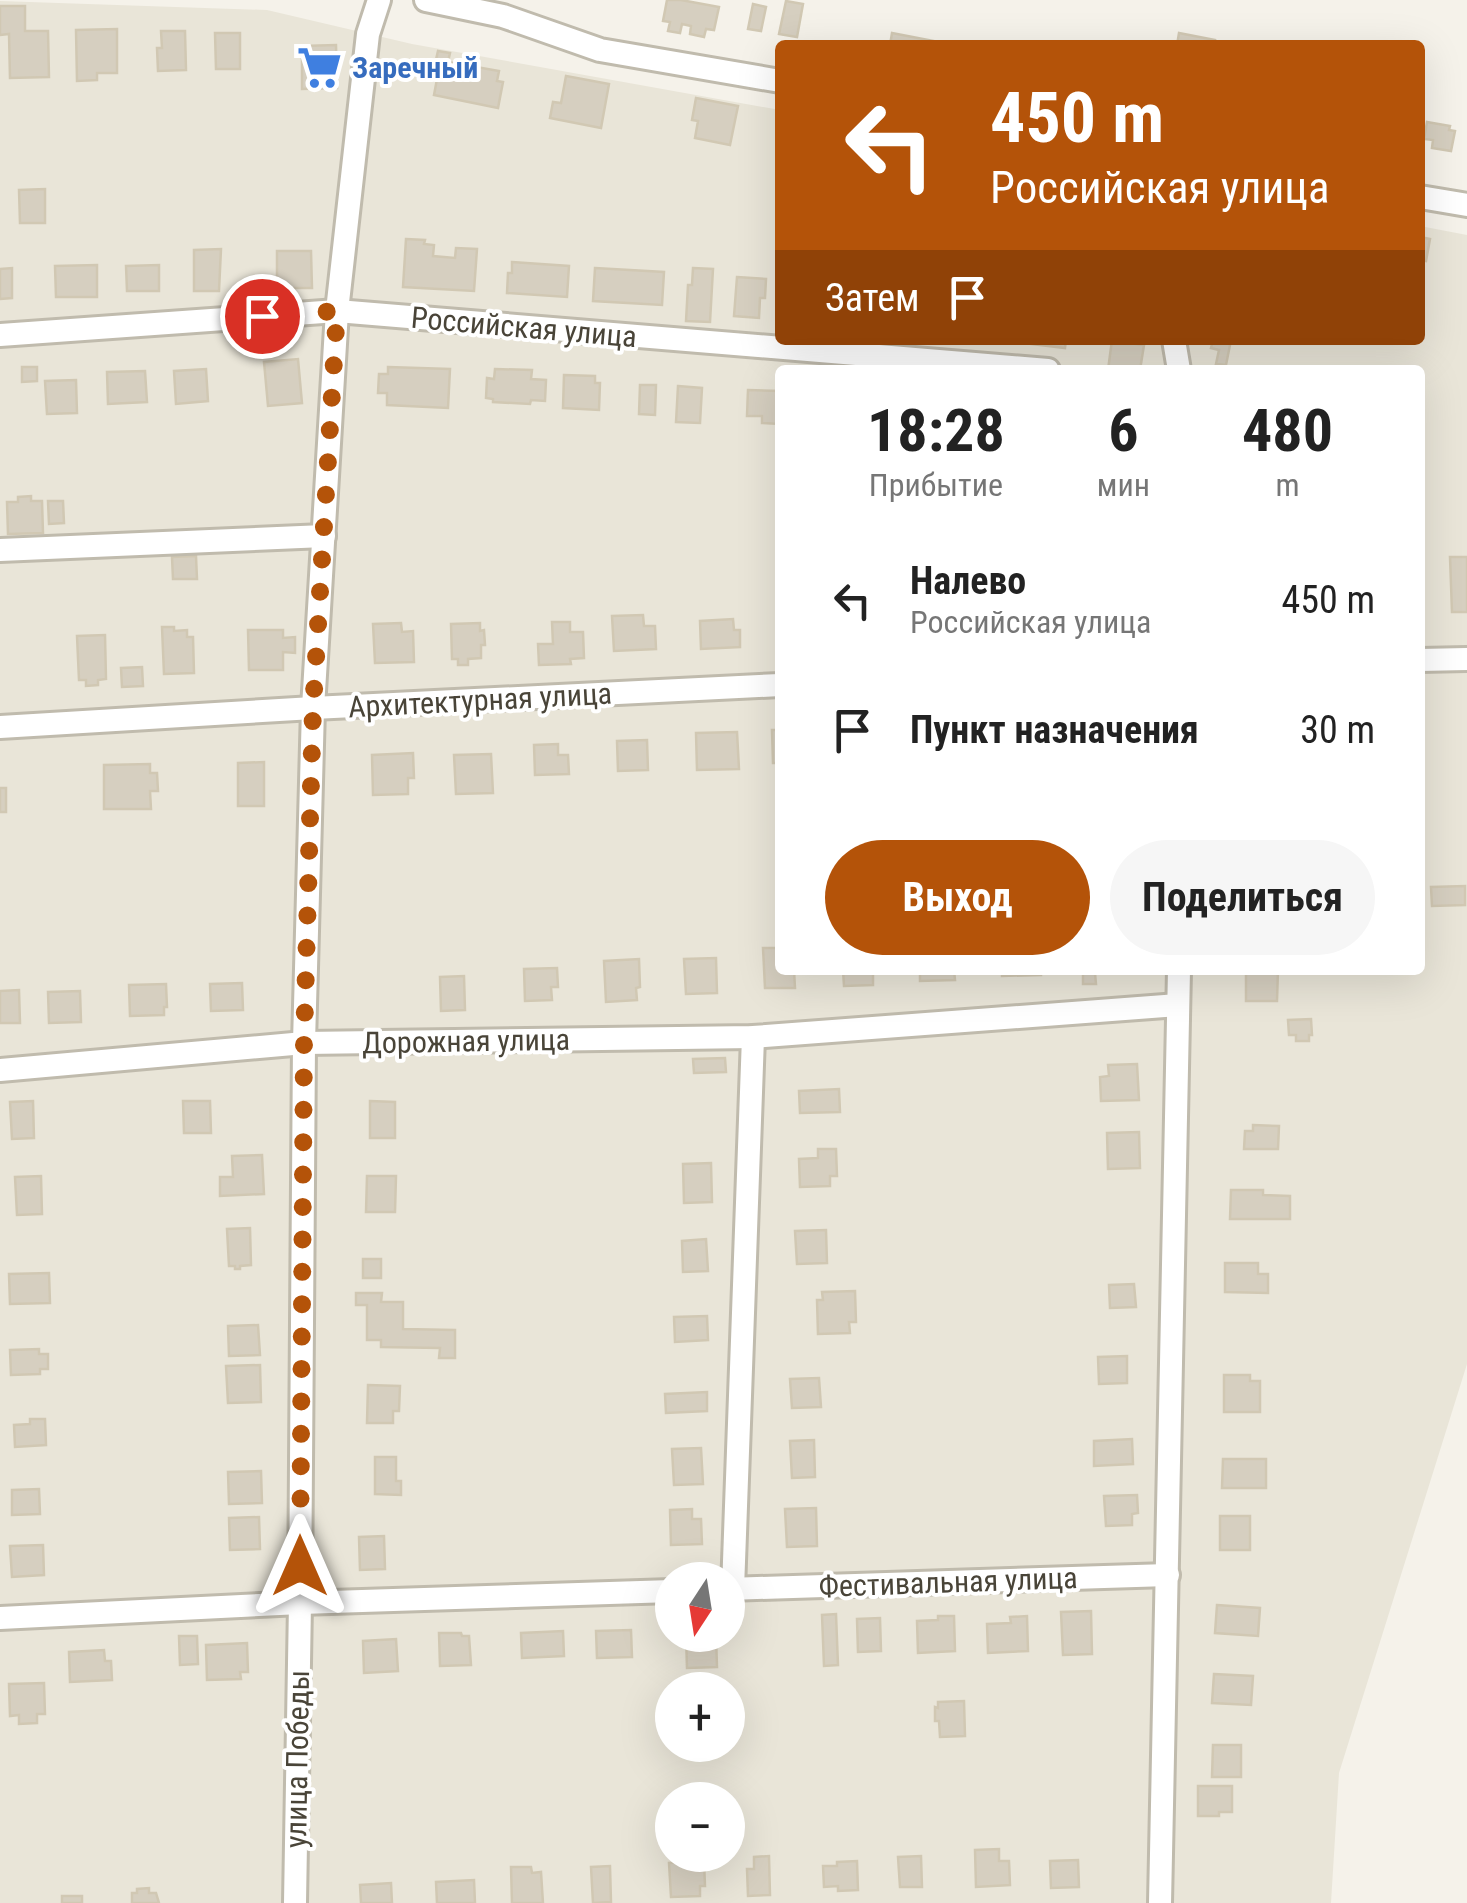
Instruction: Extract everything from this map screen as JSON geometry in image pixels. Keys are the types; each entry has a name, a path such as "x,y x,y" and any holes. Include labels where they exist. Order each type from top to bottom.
{"street":[{"name":"улица Победы","path":"295,1903 304,1042 313,708 337,311 368,34 379,0"},
{"path":"426,0 503,16 600,50 775,80"},
{"path":"1425,197 1467,205"},
{"name":"Российская улица","path":"0,334 337,311 988,365"},
{"path":"0,550 324,536"},
{"path":"1425,660 1467,659"},
{"name":"Архитектурная улица","path":"0,727 775,685"},
{"path":"1160,1903 1179,975"},
{"name":"Дорожная улица","path":"0,1070 304,1042 753,1037 1178,1005"},
{"path":"731,1562 753,1037"},
{"name":"Фестивальная улица","path":"745,1589 1168,1575"},
{"path":"0,1618 655,1592"}],"shaded area":[{"path":"0,1 267,10 412,44 775,109 775,345 1425,345 1425,227 1467,235 1467,1364 1339,1773 1331,1903 0,1903"}],"building":[{"path":"667,0 719,7 714,30 706,29 704,37 690,34 691,26 682,24 680,33 668,31 670,22 663,21"},
{"path":"786,1 803,4 797,37 779,34"},
{"path":"753,4 766,7 761,31 748,29"},
{"path":"0,6 25,6 25,31 48,31 49,77 10,78 9,34 0,35"},
{"path":"117,29 117,73 97,73 97,80 77,81 76,30"},
{"path":"161,31 185,31 186,70 158,71"},
{"path":"215,33 240,33 240,69 216,69"},
{"path":"892,33 928,40 891,40"},
{"path":"1179,33 1215,40 1178,40"},
{"name":"Заречный","path":"336,45 337,88 302,89 302,46"},
{"path":"438,51 450,53 448,62 499,71 497,81 503,82 498,108 434,95 437,79 432,77"},
{"path":"566,76 609,84 601,128 550,118 553,102 561,103"},
{"path":"696,98 738,106 730,145 695,138 698,121 692,120"},
{"path":"1427,122 1450,126 1449,130 1455,131 1451,151 1432,148 1433,140 1425,139"},
{"path":"45,189 45,223 20,223 19,190"},
{"path":"1425,238 1430,239 1425,261"},
{"path":"406,239 425,240 424,244 434,245 433,256 455,258 456,248 477,249 474,291 403,287"},
{"path":"221,249 219,291 194,291 194,250"},
{"path":"277,251 311,251 312,288 277,288"},
{"path":"512,262 569,266 567,297 507,293"},
{"path":"97,265 97,297 56,297 55,266"},
{"path":"159,265 159,291 127,291 126,266"},
{"path":"12,268 12,298 0,299 0,269"},
{"path":"595,268 664,272 662,305 593,301"},
{"path":"693,268 713,269 710,322 686,321"},
{"path":"737,277 766,279 759,318 734,316"},
{"path":"1111,345 1144,345 1141,365 1109,365"},
{"path":"1230,345 1226,365 1216,364 1219,350 1211,348"},
{"path":"298,359 302,403 268,406 264,362"},
{"path":"22,367 37,367 37,381 22,382"},
{"path":"388,367 450,369 448,408 387,405 387,393 378,393 379,374 388,374"},
{"path":"206,369 208,401 176,404 174,371"},
{"path":"495,369 532,370 531,379 546,380 545,401 531,400 530,404 493,402 486,398 487,378 494,379"},
{"path":"145,371 147,402 108,404 107,372"},
{"path":"564,375 595,376 595,383 600,383 599,410 563,408"},
{"path":"76,380 77,413 47,414 45,381"},
{"path":"640,385 656,385 655,415 639,414"},
{"path":"678,386 702,388 700,423 676,422"},
{"path":"748,390 775,391 775,424 762,423 762,416 747,416"},
{"path":"31,496 31,501 42,501 43,533 8,534 7,502"},
{"path":"48,501 63,501 64,523 49,524"},
{"path":"196,556 197,579 173,579 172,557"},
{"path":"1450,557 1467,557 1467,612 1452,612"},
{"path":"643,615 644,626 655,626 656,649 614,651 612,616"},
{"path":"733,619 734,630 740,630 740,647 701,649 700,621"},
{"path":"552,622 570,622 570,632 583,632 584,658 570,659 571,664 539,665 538,644 553,644"},
{"path":"401,623 402,632 413,631 414,662 375,663 373,624"},
{"path":"480,623 485,645 481,645 481,658 458,665 458,659 452,659 451,624"},
{"path":"162,627 187,630 187,637 193,637 194,673 164,674"},
{"path":"248,630 283,630 283,638 295,637 295,653 283,652 283,670 249,670"},
{"path":"105,635 106,679 98,680 98,685 86,686 86,680 79,680 77,636"},
{"path":"142,667 143,686 122,687 121,668"},
{"path":"772,730 775,730 775,763"},
{"path":"737,732 739,769 697,770 696,733"},
{"path":"647,740 648,770 618,771 617,741"},
{"path":"558,744 558,755 568,755 569,774 535,775 534,745"},
{"path":"413,753 414,778 408,778 408,794 373,795 372,755"},
{"path":"491,754 493,793 456,794 454,755"},
{"path":"264,762 264,806 238,806 238,763"},
{"path":"150,764 150,773 157,773 158,791 150,791 151,809 104,809 104,765"},
{"path":"0,788 6,788 6,812 0,812"},
{"path":"1465,886 1465,905 1432,906 1431,887"},
{"path":"763,948 775,948 775,975 794,975 795,988 765,988"},
{"path":"716,958 717,993 686,994 684,959"},
{"path":"639,959 637,1000 606,1002 604,961"},
{"path":"557,968 558,987 551,987 552,1000 525,1001 524,969"},
{"path":"843,975 873,975 873,985 844,986"},
{"path":"920,975 954,975 955,980 920,981"},
{"path":"1083,975 1095,975 1096,984 1083,984"},
{"path":"1246,975 1278,975 1277,1001 1246,1001"},
{"path":"464,976 465,1010 441,1011 440,977"},
{"path":"242,983 243,1010 211,1011 210,984"},
{"path":"166,984 164,1015 130,1016 129,985"},
{"path":"19,990 20,1023 0,1023 0,991"},
{"path":"80,991 81,1022 49,1023 48,992"},
{"path":"1311,1019 1309,1041 1296,1041 1296,1035 1289,1035 1288,1020"},
{"path":"725,1058 726,1072 694,1073 693,1059"},
{"path":"1137,1064 1139,1100 1101,1101 1100,1077 1109,1076 1108,1065"},
{"path":"839,1089 840,1112 800,1113 799,1091"},
{"path":"33,1101 34,1138 12,1139 10,1102"},
{"path":"183,1101 210,1101 211,1133 184,1133"},
{"path":"370,1101 395,1102 395,1138 370,1138"},
{"path":"1253,1125 1279,1126 1278,1149 1244,1149 1245,1131 1253,1131"},
{"path":"1139,1132 1140,1168 1108,1169 1107,1133"},
{"path":"818,1149 836,1149 837,1176 830,1176 830,1186 800,1187 799,1159 818,1158"},
{"path":"262,1155 264,1194 220,1196 220,1177 233,1177 232,1156"},
{"path":"711,1163 712,1202 684,1203 683,1164"},
{"path":"41,1176 42,1214 17,1215 15,1177"},
{"path":"367,1176 396,1176 395,1212 366,1212"},
{"path":"1231,1190 1263,1190 1263,1195 1290,1196 1290,1219 1230,1219"},
{"path":"250,1228 251,1265 235,1269 229,1266 227,1229"},
{"path":"826,1230 827,1263 797,1264 795,1231"},
{"path":"706,1239 708,1271 683,1272 682,1241"},
{"path":"363,1259 381,1259 381,1278 363,1278"},
{"path":"1225,1263 1258,1263 1258,1274 1268,1274 1268,1293 1225,1292"},
{"path":"49,1273 50,1303 10,1304 9,1274"},
{"path":"1134,1284 1136,1307 1110,1308 1109,1285"},
{"path":"855,1291 856,1322 849,1322 850,1333 818,1334 817,1300 823,1300 822,1292"},
{"path":"356,1293 382,1293 381,1302 403,1302 403,1329 455,1330 455,1358 439,1358 440,1348 381,1347 381,1340 367,1340 367,1305 356,1305"},
{"path":"707,1316 708,1340 675,1342 674,1317"},
{"path":"258,1325 260,1355 229,1356 228,1326"},
{"path":"39,1349 39,1354 48,1354 48,1369 40,1369 40,1374 11,1375 10,1350"},
{"path":"1127,1356 1127,1383 1099,1384 1098,1357"},
{"path":"260,1365 261,1402 228,1403 226,1366"},
{"path":"1224,1375 1250,1375 1250,1381 1260,1381 1260,1412 1224,1412"},
{"path":"819,1378 821,1407 792,1408 790,1379"},
{"path":"368,1385 400,1386 399,1411 393,1411 393,1423 367,1423"},
{"path":"707,1392 707,1411 666,1413 665,1394"},
{"path":"30,1419 45,1419 46,1445 15,1447 14,1425 30,1424"},
{"path":"1132,1439 1133,1464 1094,1466 1094,1441"},
{"path":"814,1440 815,1477 792,1478 790,1441"},
{"path":"701,1448 703,1484 674,1485 672,1449"},
{"path":"375,1457 396,1457 396,1481 401,1481 401,1495 375,1494"},
{"path":"1223,1459 1266,1459 1266,1488 1222,1488"},
{"path":"261,1471 262,1503 229,1504 228,1472"},
{"path":"39,1489 40,1514 12,1515 12,1490"},
{"path":"1137,1495 1138,1513 1132,1514 1132,1525 1106,1526 1104,1496"},
{"path":"816,1508 817,1546 787,1547 785,1509"},
{"path":"692,1509 692,1519 701,1519 702,1544 671,1545 670,1510"},
{"path":"1220,1516 1250,1516 1250,1550 1220,1550"},
{"path":"259,1517 260,1549 230,1550 229,1518"},
{"path":"384,1536 385,1569 360,1570 359,1537"},
{"path":"43,1545 44,1575 12,1577 10,1546"},
{"path":"1217,1605 1260,1608 1258,1636 1215,1633"},
{"path":"1091,1611 1092,1654 1063,1655 1061,1612"},
{"path":"836,1614 838,1665 824,1666 822,1615"},
{"path":"938,1616 954,1616 955,1651 918,1653 917,1621 938,1620"},
{"path":"1027,1616 1028,1651 988,1653 987,1624 1011,1623 1010,1617"},
{"path":"880,1618 881,1651 858,1652 857,1619"},
{"path":"631,1630 632,1657 597,1658 596,1631"},
{"path":"563,1631 564,1656 522,1658 521,1633"},
{"path":"439,1633 469,1636 471,1665 440,1666"},
{"path":"179,1636 197,1636 198,1664 180,1665"},
{"path":"396,1639 398,1671 364,1673 363,1641"},
{"path":"247,1643 248,1672 240,1672 241,1679 207,1680 206,1645"},
{"path":"104,1650 105,1661 111,1661 112,1680 70,1682 69,1652"},
{"path":"687,1652 717,1652 717,1667 687,1668"},
{"path":"1214,1674 1253,1676 1251,1705 1212,1703"},
{"path":"44,1683 45,1714 37,1714 37,1723 19,1724 19,1715 10,1716 9,1684"},
{"path":"964,1701 965,1736 940,1737 939,1721 935,1721 938,1702"},
{"path":"1213,1745 1241,1745 1241,1777 1212,1777"},
{"path":"1198,1786 1232,1786 1232,1812 1198,1816"},
{"path":"999,1849 999,1861 1009,1861 1010,1885 976,1887 975,1850"},
{"path":"769,1856 770,1895 748,1896 747,1869 754,1869 754,1857"},
{"path":"921,1856 922,1887 900,1887 898,1857"},
{"path":"1078,1860 1079,1887 1051,1888 1050,1861"},
{"path":"857,1861 858,1890 824,1887 823,1866"},
{"path":"610,1866 611,1902 593,1903 591,1867"},
{"path":"511,1867 531,1867 532,1873 541,1872 543,1903 512,1903"},
{"path":"670,1872 704,1872 705,1886 700,1886 700,1896 671,1897"},
{"path":"474,1880 475,1903 437,1903 436,1882"},
{"path":"391,1883 392,1903 361,1903 360,1885"},
{"path":"149,1888 149,1893 156,1893 159,1903 132,1903 132,1893"},
{"path":"62,1896 82,1896 82,1903 62,1903"}],"place":[{"name":"Заречный","path":"319,67"}],"route":[{"path":"262,316 337,311 313,708 304,1042 300,1566"}]}
